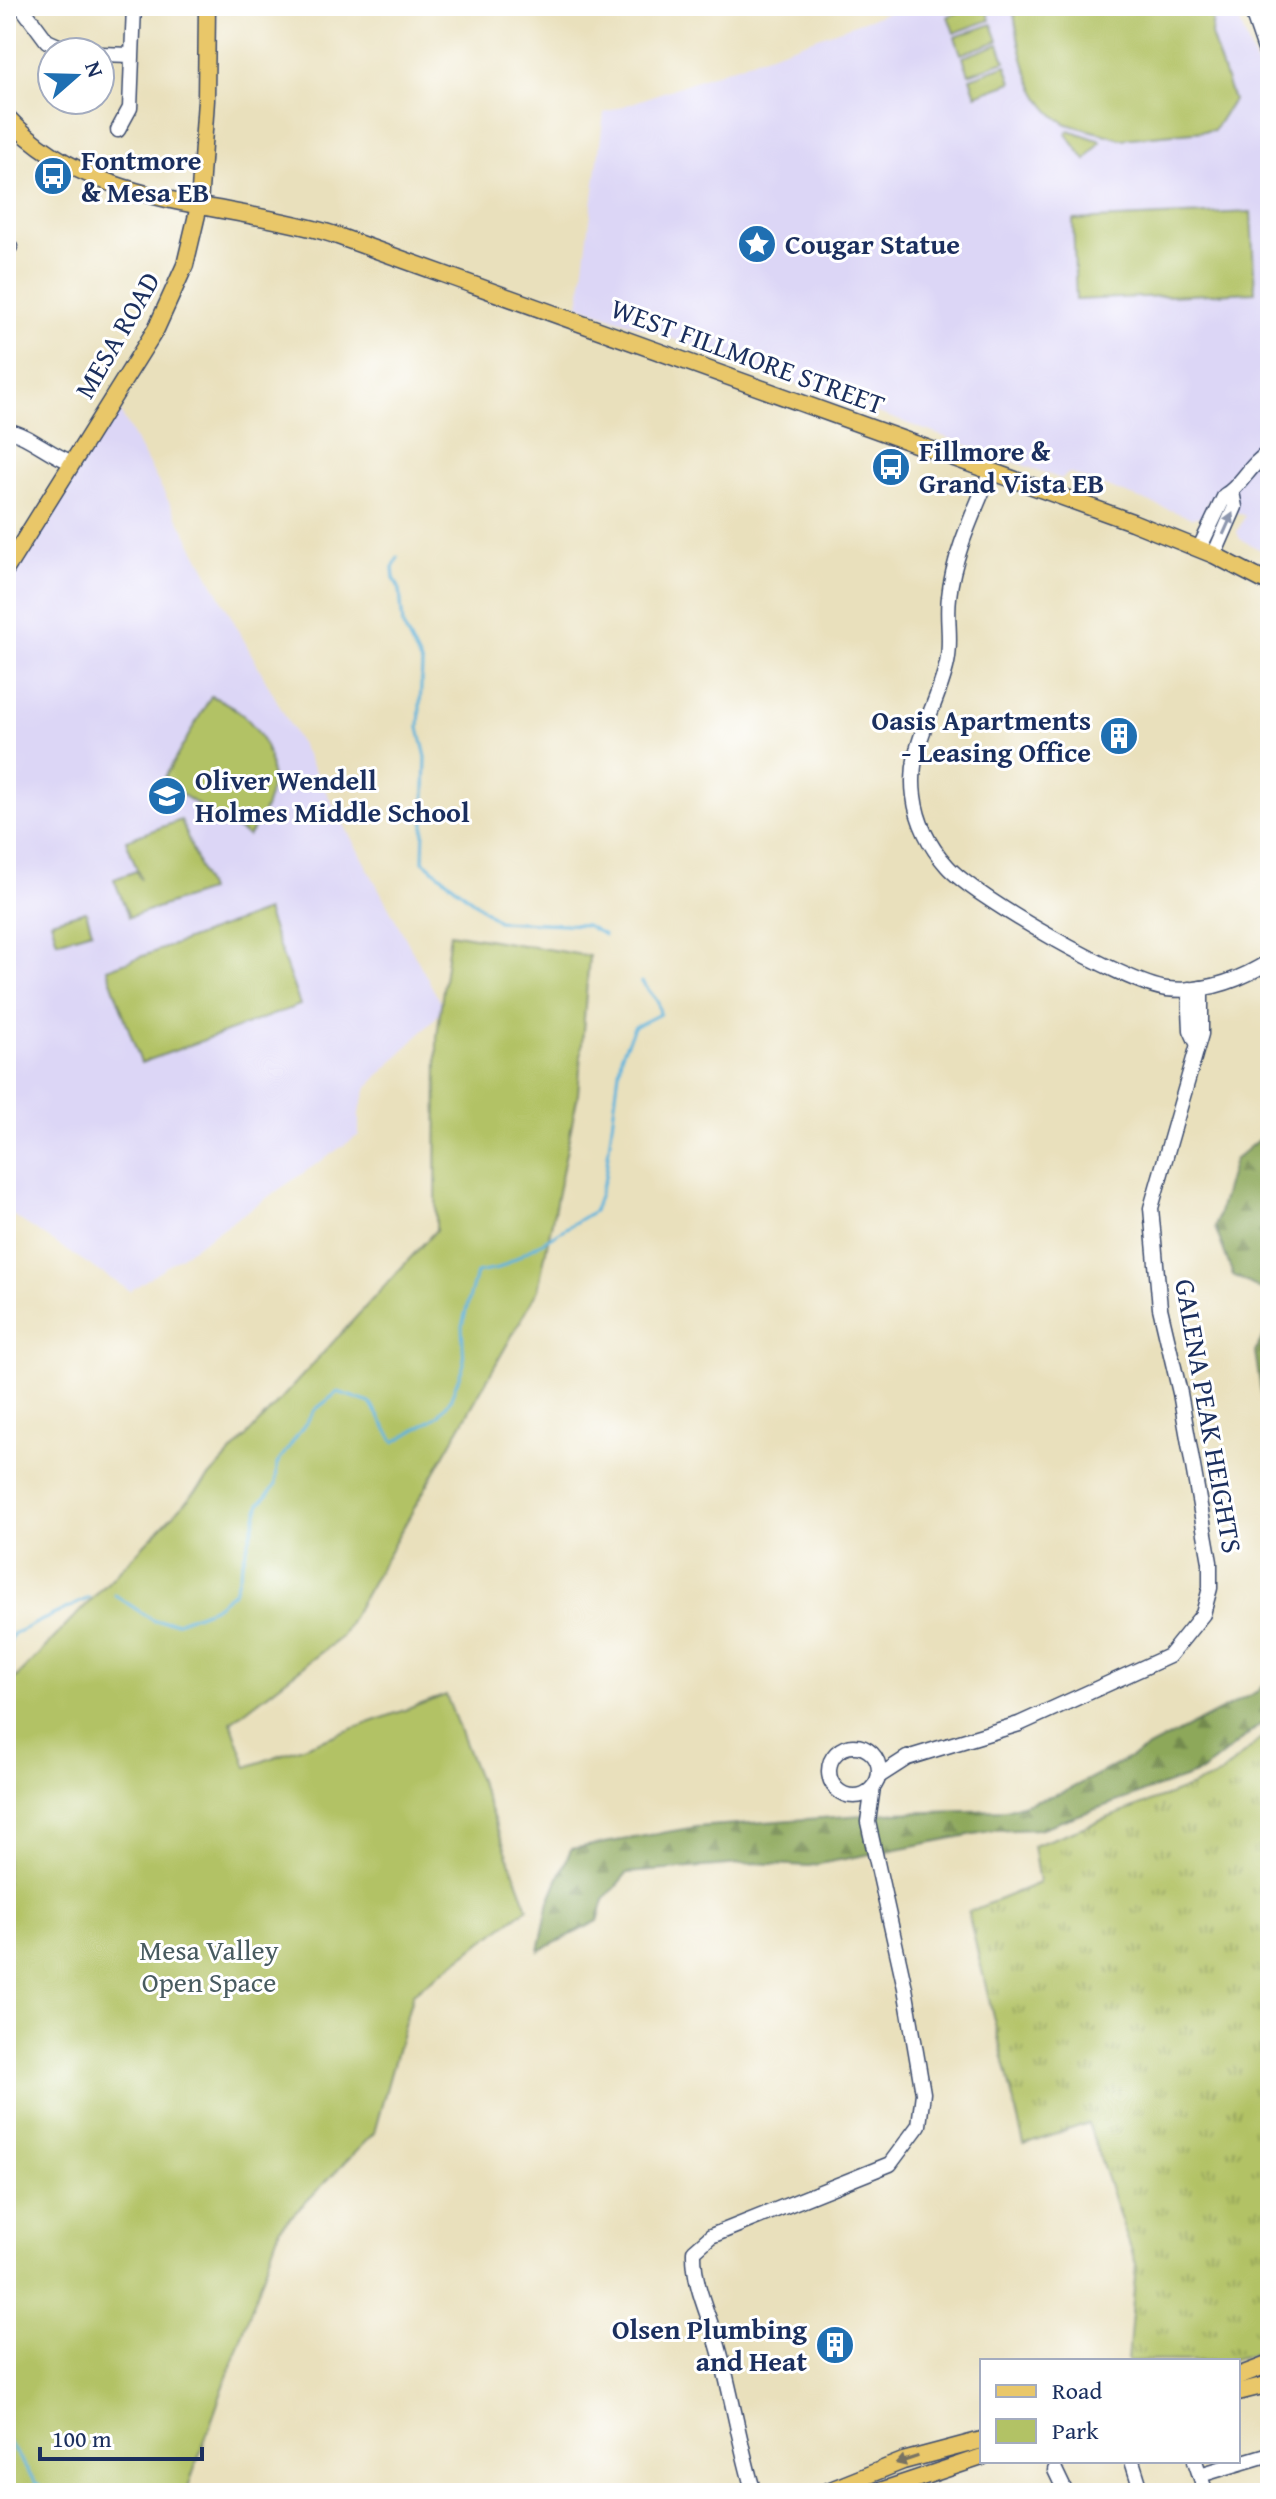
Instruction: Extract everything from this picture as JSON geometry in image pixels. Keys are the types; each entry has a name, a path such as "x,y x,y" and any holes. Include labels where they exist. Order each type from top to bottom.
{"main road":[{"name":"MESA ROAD","path":"6,569 163,316 185,265 199,206 206,100 207,6"},
{"name":"WEST FILLMORE STREET","path":"6,116 47,151 103,182 145,196 277,219 332,234 991,471 1207,552 1270,584"},
{"path":"1240,2375 1270,2364"},
{"path":"1240,2392 1270,2384"},
{"path":"823,2493 903,2461 980,2441"},
{"path":"874,2493 980,2458"}],"street":[{"path":"21,6 43,36"},
{"path":"118,130 130,108 134,6"},
{"path":"1250,6 1270,64"},
{"path":"116,55 131,55"},
{"path":"6,430 20,434 54,456 71,462"},
{"path":"1207,552 1235,507 1232,492 1248,469 1270,452"},
{"path":"991,471 951,579 946,665 916,745 913,787 922,827 948,868 983,894 1125,977 1164,989 1195,989 1238,979 1270,961"},
{"name":"GALENA PEAK HEIGHTS","path":"907,1758 1019,1724 1169,1656 1203,1614 1210,1588 1210,1562 1183,1408 1160,1308 1151,1208 1196,1041 1201,1034 1195,989"},
{"path":"868,1822 830,1779 829,1768 835,1755 852,1746 865,1748 874,1755 907,1758"},
{"path":"754,2493 739,2444 720,2354 693,2277 694,2251 711,2236 890,2164 906,2147 919,2125 923,2093 905,1988 868,1822 876,1782 874,1755"},
{"path":"847,1795 864,1794 907,1758"},
{"path":"1240,2460 1270,2454"},
{"path":"1133,2463 1142,2493"},
{"path":"1206,2493 1198,2468 1224,2463"},
{"path":"1055,2470 1066,2493"}],"shaded area":[{"path":"906,6 1234,6 1270,102 1270,555 1240,539 1237,532 1245,516 1209,500 1203,516 1192,518 1069,473 1061,479 579,305 604,113"},
{"name":"Oliver Wendell Holmes Middle School","path":"117,406 444,1009 367,1088 359,1113 359,1135 130,1291 6,1211 6,583"}],"green space":[{"path":"985,6 990,20 954,33 948,16"},
{"path":"1013,6 1214,6 1211,35 1233,100 1214,130 1121,139 1067,124 1054,115 1034,88 1022,55"},
{"path":"992,24 998,41 961,54 955,37"},
{"path":"999,44 1005,61 969,74 963,57"},
{"path":"1006,65 1012,82 976,95 970,78"},
{"path":"1069,130 1101,141 1086,160 1066,134"},
{"path":"1251,212 1255,292 1076,300 1073,220"},
{"path":"211,696 249,720 261,737 268,756 271,775 269,796 248,836 167,785 165,777"},
{"path":"181,820 208,891 129,917 114,879 136,871 141,880 126,840"},
{"path":"86,911 92,931 57,941 51,921"},
{"path":"266,911 300,1005 141,1063 107,969"},
{"name":"Mesa Valley Open Space","path":"450,933 589,956 578,1094 538,1290 341,1637 231,1722 247,1767 446,1695 528,1908 413,1993 374,2133 280,2228 186,2493 6,2493 6,1688 201,1486 436,1230 437,1037"},
{"path":"1270,1130 1270,1294 1233,1275 1215,1227 1234,1160"},
{"path":"1270,1324 1270,1428 1266,1423 1255,1352"},
{"path":"1270,1677 1270,1717 1201,1772 1039,1829 990,1831 809,1866 754,1863 627,1873 604,1900 598,1921 539,1951 549,1901 571,1849 696,1827 891,1813 1006,1810 1066,1791 1258,1691"},
{"path":"1270,1730 1270,2349 1234,2359 1128,2359 1136,2264 1088,2123 1024,2145 968,1912 1039,1883 1033,1846 1219,1776"}],"waterway":[{"path":"398,557 393,568 400,590 403,626 422,665 419,728 426,757 423,861 498,921 586,925 604,935"},
{"path":"115,1595 154,1621 177,1622 213,1608 234,1592 260,1503 276,1485 277,1464 315,1410 338,1392 370,1403 395,1442 438,1416 450,1400 464,1364 462,1326 476,1273 498,1269 594,1211 605,1178 621,1056 634,1027 660,1014 658,1002 642,982"},
{"path":"6,1651 13,1634 89,1598"},
{"path":"6,2439 35,2482 50,2493"}],"place":[{"name":"Fontmore & Mesa EB","path":"53,176"},
{"name":"Cougar Statue","path":"757,244"},
{"name":"Fillmore & Grand Vista EB","path":"891,467"},
{"name":"Oasis Apartments - Leasing Office","path":"1119,736"},
{"name":"Oliver Wendell Holmes Middle School","path":"167,796"},
{"name":"Olsen Plumbing and Heat","path":"835,2345"}]}
